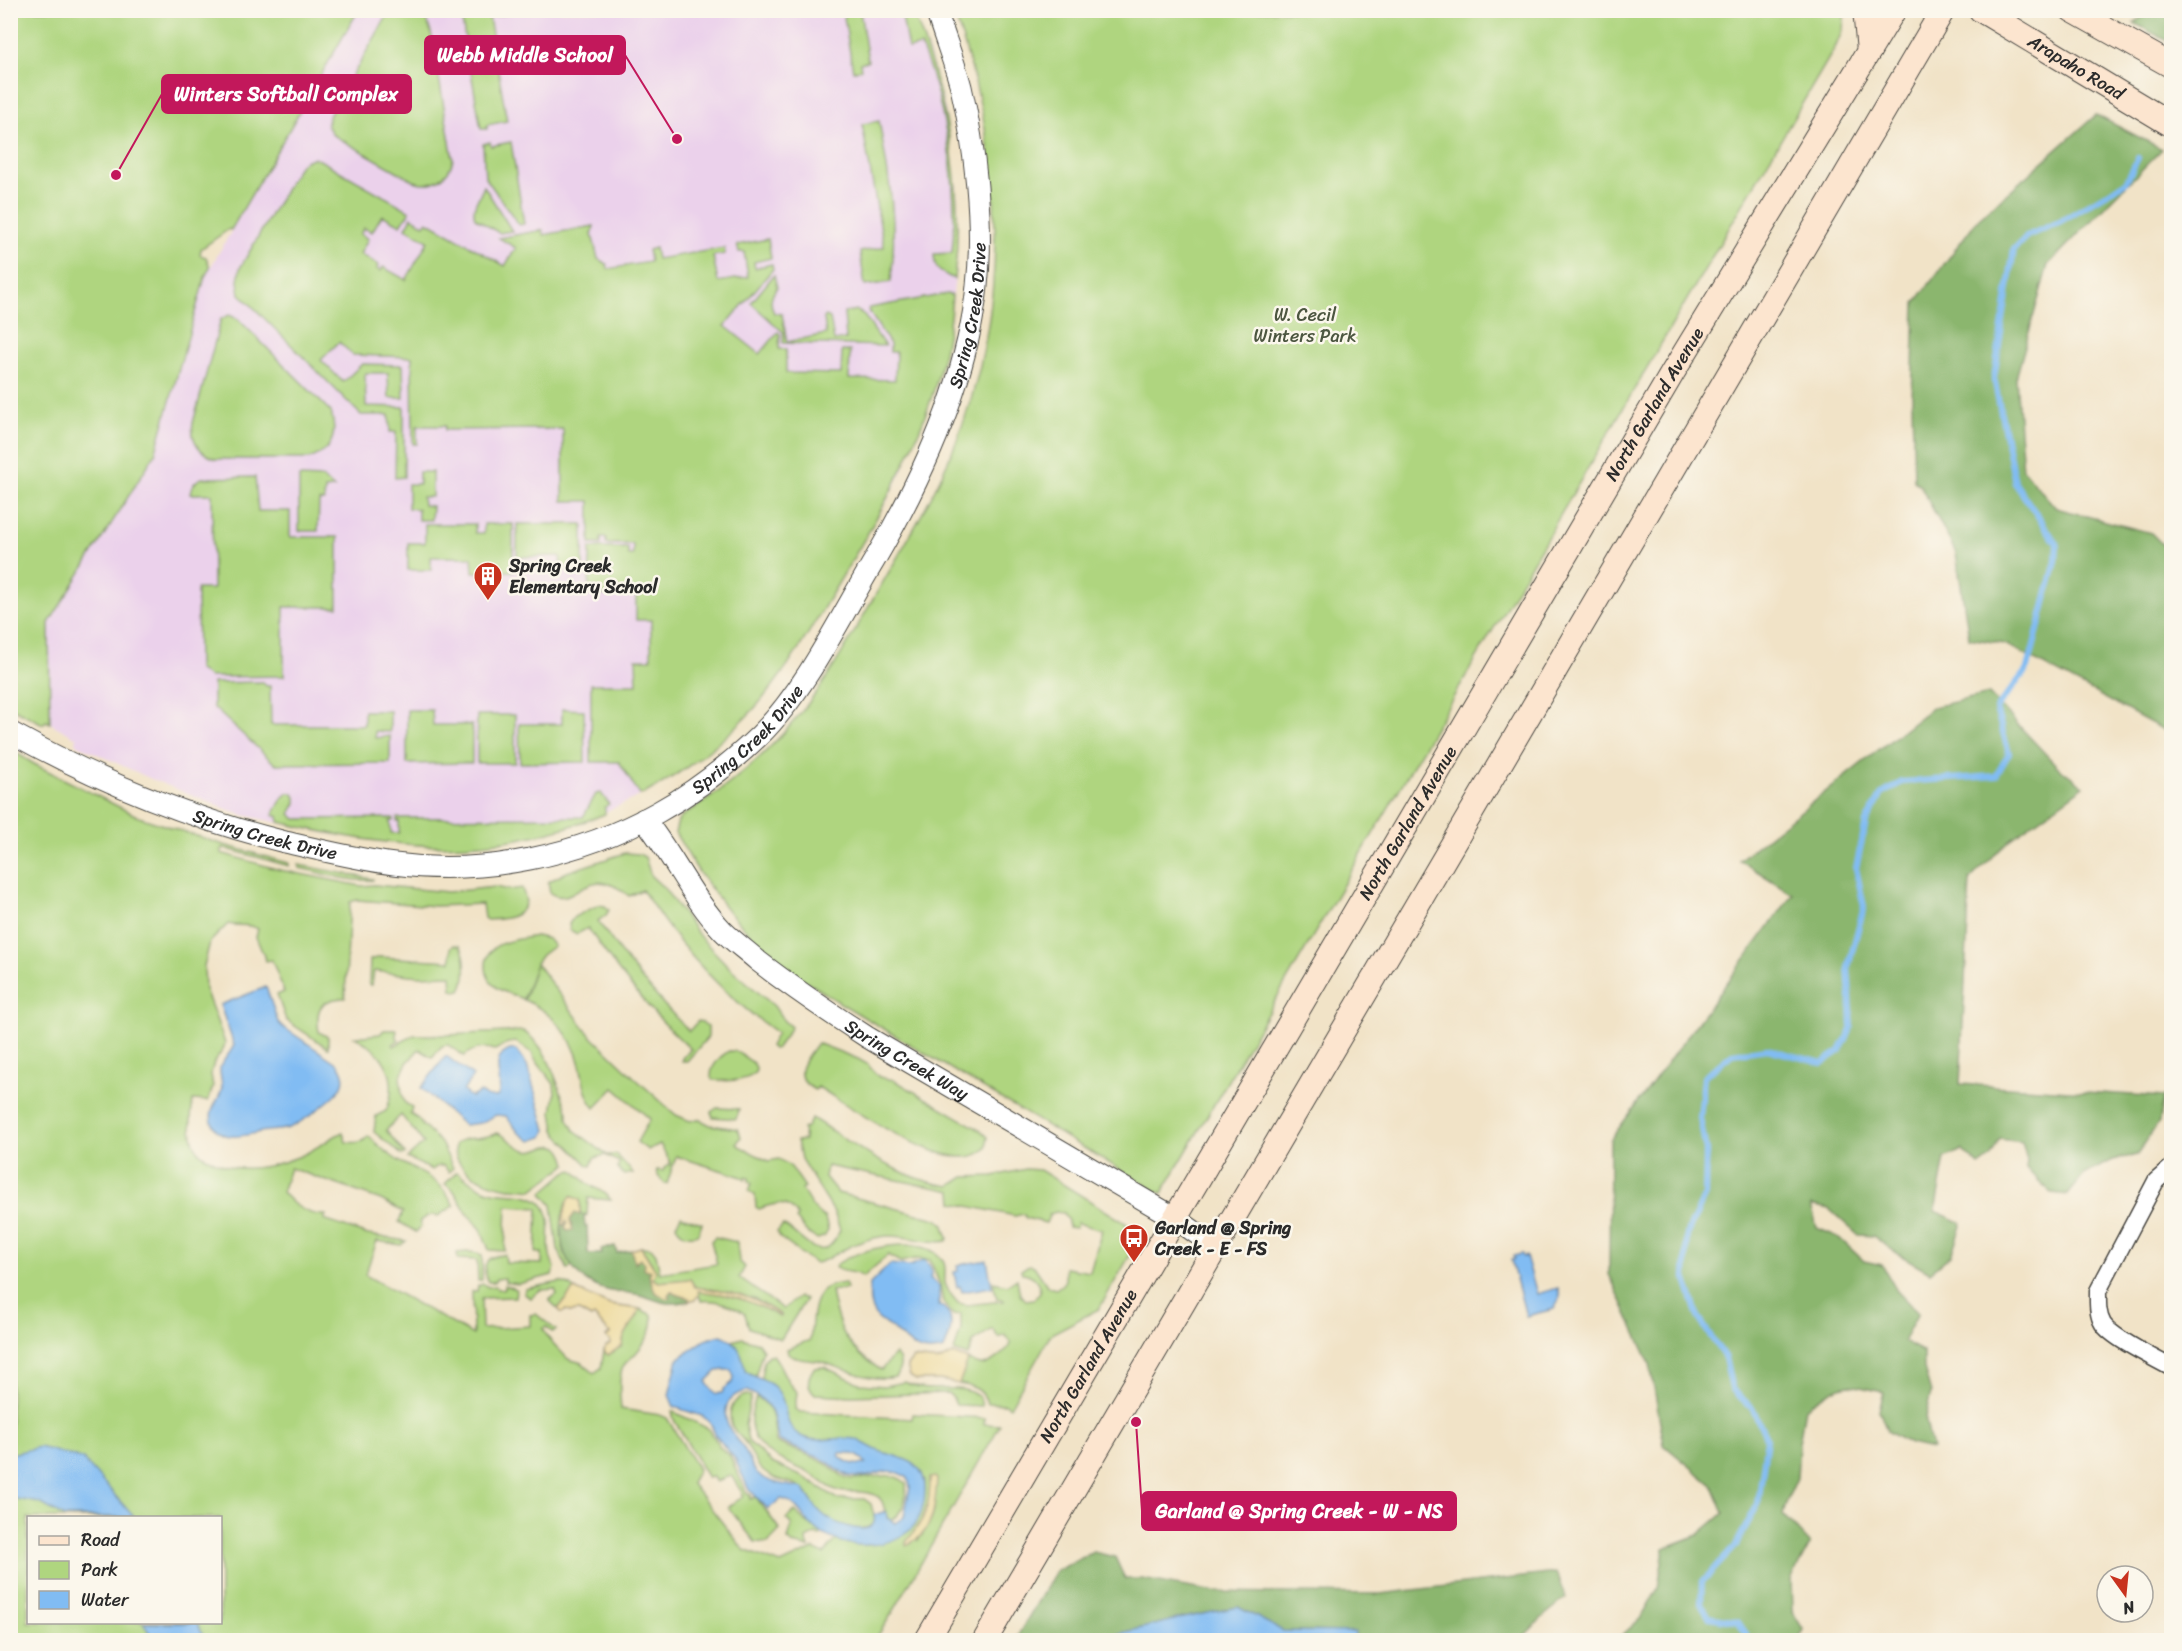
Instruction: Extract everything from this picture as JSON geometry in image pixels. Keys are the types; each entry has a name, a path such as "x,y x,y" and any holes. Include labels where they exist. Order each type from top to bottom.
{"main road":[{"path":"1865,10 1869,51"},
{"name":"North Garland Avenue","path":"927,1641 1673,372 1894,10"},
{"path":"985,1641 1943,10"},
{"name":"Arapaho Road","path":"1981,10 2172,125"},
{"path":"2072,10 2172,66"}],"street":[{"name":"Spring Creek Drive","path":"10,732 120,786 232,829 397,865 443,867 486,865 530,859 603,837 644,819 661,811 714,773 761,734 809,671 915,487 957,380 977,285 977,189 960,82 936,10"},
{"name":"Spring Creek Way","path":"644,819 662,840 684,881 718,926 778,976 830,1013 922,1070 1175,1218 1216,1247"},
{"path":"2172,1167 2156,1180 2098,1291 2097,1307 2104,1325 2124,1341 2172,1368"}],"shaded area":[{"path":"358,11 913,11 929,52 945,109 957,188 958,215 950,323 942,361 924,419 903,470 887,501 788,666 734,729 690,766 644,794 584,822 525,838 472,846 388,843 323,833 239,814 149,778 78,745 77,738 50,723 49,623 155,454 205,277"}],"green space":[{"path":"11,10 358,11 231,230 229,229 201,249 200,255 206,257 210,267 205,277 155,454 49,623 50,723 46,721 43,724 10,707"},
{"path":"486,10 511,11 511,13 489,17 507,121 487,125 487,129 481,129 461,15"},
{"path":"390,11 416,11 425,18 431,32 453,159 444,176 433,182 414,181 333,135 327,125 329,116"},
{"path":"843,11 860,11 868,61 860,63 861,69 853,71"},
{"path":"901,11 913,11 944,109 955,176 957,210 954,279 939,270 935,264 934,254 952,253 954,228 952,175 944,121 930,69 921,46 908,49"},
{"name":"W. Cecil Winters Park","path":"953,11 1845,11 1843,29 1836,46 1162,1193 842,1004 792,972 765,950 729,912 700,874 675,833 682,816 721,790 757,760 790,726 819,689 906,542 955,445 973,391 986,337 993,282 995,228 992,173 983,119 970,65"},
{"path":"2150,11 2171,11 2171,43 2134,23"},
{"path":"2096,115 2162,149 2048,265 2016,378 2023,470 2056,508 2151,533 2171,553 2171,734 2005,644 1969,638 1956,553 1920,485 1914,481 1912,401 1915,303 1978,219"},
{"path":"879,121 893,220 893,261 891,282 865,286 860,252 884,247 862,124"},
{"path":"490,142 491,146 511,142 524,224 519,225 485,177 483,144"},
{"path":"312,158 318,159 410,211 401,225 382,215 372,232 364,228 360,234 368,239 360,254 378,265 377,269 381,271 383,267 406,280 428,241 406,228 412,217 424,225 427,221 505,266 516,248 499,238 543,230 544,235 594,226 592,234 598,259 607,264 608,269 650,262 648,250 655,248 657,259 724,248 725,254 713,256 718,282 748,277 744,252 739,252 737,245 768,239 771,258 754,262 755,268 772,264 773,269 725,326 760,354 778,332 780,334 779,349 786,349 786,373 841,374 842,351 850,351 849,379 895,380 896,352 890,352 890,344 868,310 869,308 952,295 948,335 939,374 912,448 876,519 807,635 776,682 740,723 701,757 644,794 640,795 619,762 591,762 591,684 637,684 636,659 651,659 651,620 636,620 636,595 589,595 590,548 628,548 628,555 633,555 633,544 606,544 606,538 601,538 601,544 590,544 590,501 563,501 563,429 445,430 445,426 417,426 417,444 413,444 412,357 353,355 339,342 321,360 343,382 362,364 403,365 404,398 389,398 388,373 365,373 366,406 404,407 404,477 395,478 396,432 390,432 389,415 361,415 240,294 238,281 240,268 299,166"},
{"path":"484,186 512,231 499,233 475,218 475,206"},
{"path":"774,275 777,287 771,303 774,313 782,314 787,342 826,334 824,318 826,316 830,318 834,341 846,339 844,313 856,310 863,314 885,346 783,343 783,332 751,303"},
{"path":"229,315 238,319 331,412 334,428 331,441 317,456 309,459 216,459 205,454 197,446 193,435 193,423 221,319"},
{"path":"419,472 432,472 432,497 422,497 423,505 432,506 431,520 418,520 418,509 408,508 408,484 419,484"},
{"path":"255,477 258,511 290,511 290,537 338,537 338,607 284,607 284,676 209,677 198,669 197,589 213,589 212,494 190,494 190,491 195,482 202,478"},
{"path":"299,477 322,478 334,488 325,489 324,501 319,501 318,531 299,531"},
{"path":"425,524 475,524 475,533 484,533 484,524 513,524 513,571 473,572 472,557 431,557 431,570 408,570 408,543 425,543"},
{"path":"517,524 583,524 583,570 561,570 560,556 521,557 520,571 517,571"},
{"path":"263,682 266,686 270,686 271,725 364,725 364,711 390,711 390,732 375,731 375,738 390,736 390,763 275,764 213,707 213,683"},
{"path":"1989,694 2057,766 2084,786 2010,840 1970,879 1960,1084 2163,1097 2159,1122 2137,1155 2112,1160 2084,1175 2068,1195 2052,1193 2026,1169 2027,1160 2022,1142 2000,1139 1990,1158 1979,1166 1962,1150 1945,1158 1935,1211 1962,1223 1951,1255 1930,1272 1898,1254 1873,1236 1858,1235 1829,1209 1811,1205 1817,1228 1838,1237 1864,1261 1882,1265 1897,1291 1918,1313 1903,1341 1924,1352 1924,1369 1931,1393 1925,1417 1932,1449 1910,1444 1887,1431 1879,1410 1884,1392 1849,1385 1826,1394 1805,1408 1799,1443 1797,1478 1783,1515 1810,1544 1791,1580 1792,1611 1803,1629 1799,1640 1617,1640 1642,1617 1658,1588 1664,1548 1698,1535 1724,1513 1712,1485 1664,1445 1650,1364 1609,1274 1610,1140 1793,894 1739,860 1933,707"},
{"path":"562,709 584,710 585,762 520,763 519,724 562,724"},
{"path":"407,710 432,710 433,725 472,725 472,763 407,764"},
{"path":"477,715 515,715 515,763 477,763"},
{"path":"10,749 34,764 139,817 224,845 289,863 289,866 223,848 221,853 280,870 361,886 375,885 448,892 495,887 509,890 522,888 526,901 524,907 516,915 487,920 484,918 482,904 435,906 357,900 350,902 345,998 325,1003 318,1017 319,1032 328,1037 328,1048 286,1020 277,995 284,992 272,960 266,961 256,937 258,929 251,926 228,924 210,942 204,966 205,989 225,1043 214,1062 211,1074 213,1087 208,1101 193,1100 191,1123 196,1148 206,1157 230,1167 253,1168 265,1167 298,1157 343,1132 346,1142 361,1142 368,1136 396,1159 439,1185 454,1206 438,1216 431,1215 424,1219 420,1222 421,1227 416,1232 399,1222 403,1212 381,1200 290,1168 282,1192 301,1209 313,1214 326,1215 324,1220 368,1235 406,1241 401,1245 377,1241 365,1275 473,1335 472,1291 477,1291 478,1286 483,1284 488,1287 496,1286 497,1289 505,1289 505,1285 516,1289 515,1297 481,1298 482,1329 530,1326 530,1315 536,1314 556,1330 552,1332 546,1327 543,1329 568,1359 582,1363 594,1373 601,1368 604,1351 608,1355 622,1346 625,1335 640,1309 652,1315 653,1320 648,1336 624,1365 621,1372 621,1409 667,1418 698,1469 691,1483 744,1550 781,1564 813,1549 824,1554 836,1540 864,1545 900,1536 908,1531 918,1517 924,1499 925,1480 852,1439 807,1439 794,1432 789,1425 777,1392 771,1384 761,1378 764,1360 768,1355 773,1355 797,1392 795,1409 800,1412 912,1419 913,1414 984,1418 984,1424 1000,1425 875,1640 11,1640","holes":["930,1481 934,1498 932,1519 918,1540 930,1497"]},
{"path":"288,793 293,793 296,797 296,803 290,814 296,819 393,818 393,821 390,821 391,833 399,833 397,818 583,817 596,794 601,793 609,804 605,807 605,814 563,828 522,838 482,844 443,846 364,839 279,822 278,816 273,815 283,797"},
{"path":"625,853 645,857 651,876 664,888 701,938 730,968 774,1006 791,1027 777,1048 773,1049 770,1046 777,1033 733,998 705,971 668,927 642,890 629,896 615,886 602,882 592,883 567,895 559,896 550,893 548,882 567,872"},
{"path":"299,865 373,880 336,877 299,868"},
{"path":"598,905 605,906 609,910 598,921 664,1005 689,1031 698,1021 708,1027 708,1037 687,1061 682,1061 682,1058 691,1049 662,1022 636,992 588,928 577,934 570,930 569,924 574,917"},
{"path":"536,936 548,939 554,946 536,963 590,1035 676,1115 690,1121 699,1119 710,1125 738,1129 741,1137 737,1143 739,1146 768,1161 779,1159 791,1167 805,1187 802,1189 809,1202 825,1218 828,1230 825,1236 818,1239 811,1235 796,1219 798,1217 795,1212 786,1205 775,1204 759,1209 756,1207 755,1195 749,1191 752,1183 746,1177 745,1180 742,1177 676,1156 667,1184 665,1184 658,1176 657,1170 663,1171 671,1164 660,1144 648,1150 637,1142 650,1119 614,1088 595,1108 586,1093 577,1054 572,1044 552,1018 524,1000 536,964 523,999 500,990 489,979 486,967 487,958 496,946 512,940"},
{"path":"460,946 465,962 461,990 452,989 451,975 419,976 374,971 372,985 369,985 370,960 379,957 451,961 451,947"},
{"path":"384,1030 397,1030 396,1036 399,1040 393,1044 394,1046 414,1035 523,1031 540,1047 546,1057 556,1078 568,1112 568,1119 574,1130 607,1155 617,1155 633,1173 624,1175 618,1169 619,1162 605,1155 594,1158 591,1166 588,1165 558,1135 552,1112 554,1084 532,1053 516,1042 508,1043 495,1050 479,1049 464,1056 448,1045 442,1046 432,1057 419,1049 407,1063 400,1077 402,1094 405,1103 412,1107 410,1114 418,1119 441,1143 453,1168 449,1172 444,1166 438,1166 432,1170 407,1158 424,1143 401,1115 386,1130 405,1154 402,1155 374,1132 376,1116 386,1111 390,1099 390,1077 382,1058 366,1043 355,1037 380,1034"},
{"path":"817,1043 858,1059 867,1064 879,1077 894,1080 980,1130 988,1137 986,1148 971,1156 951,1156 928,1149 876,1123 818,1087 815,1090 803,1079 801,1068"},
{"path":"729,1051 740,1053 753,1063 756,1070 754,1074 741,1079 724,1081 712,1079 712,1071 716,1063"},
{"path":"717,1108 739,1109 736,1119 713,1117 711,1112"},
{"path":"812,1118 878,1160 913,1177 950,1186 964,1177 993,1176 1026,1169 1040,1170 1127,1224 1133,1250 1099,1309 1051,1334 1010,1407 1006,1404 987,1403 983,1394 977,1389 959,1384 968,1360 979,1365 986,1364 994,1360 1011,1343 1005,1335 999,1338 992,1329 973,1342 968,1356 954,1351 961,1330 961,1314 953,1315 943,1302 940,1285 930,1260 915,1259 900,1262 888,1255 863,1277 856,1273 842,1271 835,1267 836,1265 859,1253 875,1249 907,1245 922,1247 934,1252 943,1261 946,1286 958,1303 967,1305 1004,1301 997,1299 993,1282 1008,1285 1017,1279 1020,1295 1026,1300 1034,1299 1040,1292 1038,1285 1033,1277 1022,1273 1021,1270 1029,1265 1034,1266 1048,1287 1056,1289 1064,1282 1065,1268 1090,1272 1102,1230 1077,1223 1076,1228 1068,1227 1068,1221 1063,1213 1050,1214 1046,1223 1026,1218 1024,1214 1015,1216 953,1203 952,1191 827,1166 825,1177 838,1193 936,1219 943,1223 948,1238 947,1241 941,1242 895,1236 875,1238 851,1246 824,1261 814,1263 779,1237 777,1232 783,1225 812,1247 819,1249 826,1248 833,1242 840,1230 834,1212 801,1159 797,1141 805,1140 803,1129 807,1127"},
{"path":"497,1133 526,1150 532,1151 549,1146 559,1148 567,1164 532,1190 507,1188 487,1182 470,1173 458,1161 455,1144 465,1139 486,1137"},
{"path":"573,1170 611,1200 588,1198 587,1215 580,1215 580,1200 571,1196 566,1204 561,1231 562,1241 572,1266 568,1270 558,1249 552,1205 542,1193 566,1172"},
{"path":"457,1172 485,1189 525,1195 538,1200 543,1205 549,1220 551,1261 555,1268 552,1275 518,1284 505,1282 505,1278 488,1282 485,1266 490,1259 499,1255 505,1255 506,1263 542,1264 542,1253 536,1253 538,1208 507,1206 505,1251 489,1250 481,1229 467,1213 454,1191 445,1184"},
{"path":"575,1213 587,1215 584,1216 585,1226 587,1226 588,1254 602,1254 601,1249 615,1246 617,1253 631,1250 636,1263 640,1258 652,1271 649,1275 655,1292 670,1297 668,1295 671,1291 689,1298 689,1301 663,1302 636,1294 607,1290 587,1281 571,1266 566,1257 561,1236 562,1224 564,1225 566,1221 568,1223 565,1228 568,1231 572,1226 570,1220"},
{"path":"681,1216 702,1223 698,1234 688,1235 680,1231 676,1225"},
{"path":"715,1237 737,1242 739,1261 745,1267 739,1278 783,1309 799,1297 806,1299 781,1339 749,1328 745,1314 735,1308 724,1303 701,1301 698,1291 741,1299 780,1317 781,1315 755,1299 695,1287 690,1279 659,1282 653,1279 654,1267 641,1247 651,1248 656,1254 660,1273 717,1264 711,1241"},
{"path":"469,1252 482,1256 482,1280 478,1281 477,1260 458,1259 457,1253"},
{"path":"560,1282 574,1289 558,1309 549,1300 557,1294 555,1289 540,1290 531,1298 524,1294 525,1289"},
{"path":"845,1283 847,1289 831,1291 841,1328 852,1346 881,1370 895,1354 900,1365 895,1377 868,1377 820,1362 797,1358 788,1353 787,1349 810,1340 814,1310 819,1295 830,1286"},
{"path":"742,1338 758,1343 763,1350 755,1377 745,1371 742,1356 733,1341"},
{"path":"824,1367 861,1384 884,1386 905,1382 924,1389 963,1390 980,1398 982,1406 956,1405 948,1393 851,1396 815,1394 808,1381 810,1375 814,1368"},
{"path":"746,1395 751,1396 745,1425 748,1441 772,1463 803,1477 838,1499 864,1499 871,1504 875,1520 873,1525 857,1529 834,1522 815,1507 802,1488 776,1479 763,1471 756,1463 746,1443 732,1426 730,1415 733,1405"},
{"path":"756,1397 770,1411 774,1422 776,1442 822,1461 847,1478 892,1476 906,1483 905,1500 899,1514 890,1521 879,1497 866,1492 834,1490 811,1474 779,1459 762,1447 752,1430 751,1416"},
{"path":"672,1411 709,1429 720,1447 730,1456 746,1492 751,1495 750,1499 756,1497 780,1530 768,1543 755,1542 728,1507 744,1496 731,1475 716,1482 712,1476 708,1478 674,1420"},
{"path":"795,1511 822,1533 806,1539 809,1548 792,1544 788,1540 792,1525 786,1519"},
{"path":"1093,1552 1115,1557 1125,1579 1142,1579 1214,1592 1380,1594 1556,1573 1566,1598 1523,1637 1525,1640 1354,1640 1354,1632 1283,1631 1238,1607 1094,1640 1015,1640 1056,1571"}],"sand":[{"path":"571,1196 580,1200 580,1215 575,1213 570,1220 573,1230 568,1231 565,1227 566,1221 564,1225 562,1224 567,1202"},
{"path":"641,1247 656,1271 653,1279 659,1282 690,1279 695,1287 749,1298 770,1308 781,1317 741,1299 711,1293 698,1291 699,1295 689,1301 689,1298 671,1291 668,1295 671,1297 666,1299 655,1292 649,1275 651,1271 644,1269 645,1263 640,1258 635,1263 631,1250"},
{"path":"574,1289 610,1305 640,1309 622,1346 608,1355 604,1351 605,1347 611,1343 606,1337 610,1334 594,1316 591,1318 579,1311 566,1310 562,1313 558,1309"},
{"path":"953,1354 968,1360 959,1384 940,1380 916,1380 910,1376 907,1366 913,1358 939,1361"},
{"path":"930,1478 937,1479 932,1518 923,1534 906,1545 925,1513"}],"water":[{"path":"266,987 278,1022 338,1064 344,1079 337,1093 324,1105 289,1128 227,1136 216,1129 211,1117 222,1087 220,1068 234,1045 220,1005"},
{"path":"510,1050 516,1050 527,1065 546,1130 543,1137 531,1141 519,1133 506,1116 496,1115 481,1123 464,1125 421,1088 446,1056 473,1076 463,1091 471,1097 481,1092 489,1097 498,1096 500,1090 499,1059"},
{"path":"1522,1254 1523,1257 1526,1256 1537,1294 1558,1288 1560,1297 1554,1309 1526,1316 1511,1260 1514,1259 1513,1256"},
{"path":"924,1260 931,1268 930,1278 939,1286 939,1305 948,1313 951,1324 944,1349 935,1351 916,1348 877,1318 871,1309 870,1302 870,1284 890,1264 910,1266"},
{"path":"987,1260 992,1287 962,1292 960,1286 957,1287 954,1272 958,1271 957,1265"},
{"path":"721,1335 736,1344 743,1359 745,1371 776,1388 792,1429 801,1436 813,1440 855,1439 879,1451 911,1462 917,1467 922,1473 925,1496 919,1516 911,1529 896,1539 883,1543 859,1545 833,1539 822,1533 812,1526 797,1507 787,1501 781,1499 768,1509 748,1488 735,1459 716,1436 710,1422 702,1416 674,1407 669,1395 678,1359 705,1340","holes":["731,1370 734,1377 733,1382 722,1393 716,1394 707,1381 717,1371","747,1391 767,1404 773,1416 778,1440 826,1461 843,1474 859,1477 891,1471 908,1478 910,1487 904,1517 895,1523 887,1518 886,1511 874,1515 874,1523 870,1527 864,1529 848,1527 824,1515 803,1488 774,1482 758,1474 726,1420 726,1407 739,1393","840,1453 851,1453 861,1458 866,1464 851,1463 839,1455"]},
{"path":"39,1447 83,1459 133,1516 62,1516 40,1503 11,1498 11,1454"},
{"path":"1238,1607 1283,1631 1355,1632 1354,1640 1094,1640 1178,1619"},
{"path":"144,1624 198,1624 206,1640 154,1640"}],"waterway":[{"path":"1746,1640 1747,1635 1738,1622 1709,1617 1701,1603 1702,1582 1735,1547 1758,1504 1767,1439 1752,1408 1732,1389 1725,1358 1698,1317 1685,1277 1687,1234 1705,1195 1706,1151 1700,1118 1704,1077 1732,1054 1767,1049 1822,1063 1840,1051 1852,1027 1848,967 1864,907 1856,868 1866,822 1882,794 1902,782 1996,776 2009,753 1996,709 2028,668 2056,561 2057,544 2015,483 1994,378 2014,249 2027,236 2061,221 2126,182 2138,158"}],"place":[{"name":"Webb Middle School","path":"677,139"},
{"name":"Winters Softball Complex","path":"116,175"},
{"name":"Spring Creek Elementary School","path":"488,602"},
{"name":"Garland @ Spring Creek - E - FS","path":"1134,1264"},
{"name":"Garland @ Spring Creek - W - NS","path":"1136,1422"}]}
